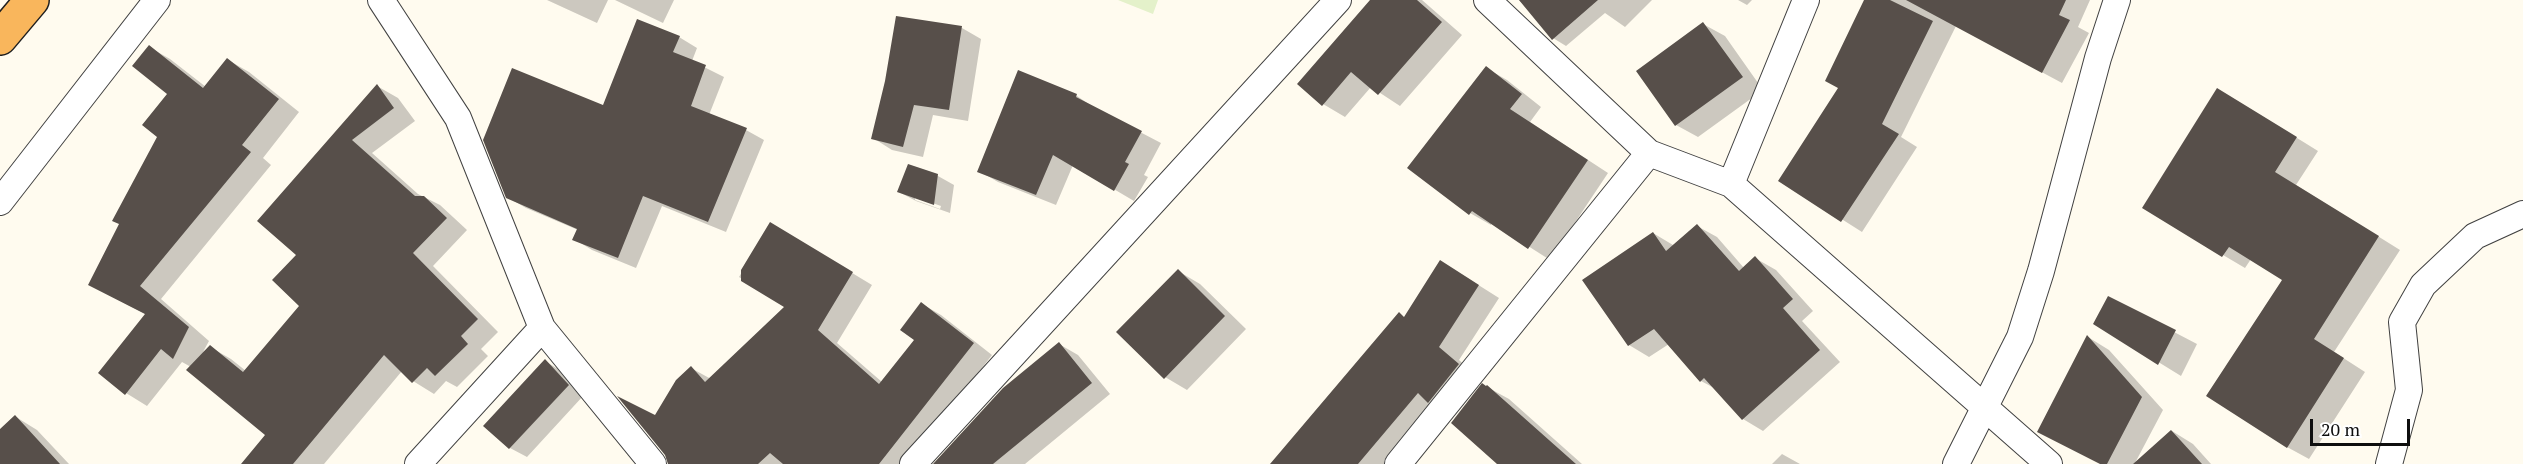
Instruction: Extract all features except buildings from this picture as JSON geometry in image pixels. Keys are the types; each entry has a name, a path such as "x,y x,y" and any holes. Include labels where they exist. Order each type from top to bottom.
{"highway":[{"path":"0,38 32,0"}],"street":[{"path":"0,202 157,0"},
{"path":"381,0 458,118 542,328 653,464"},
{"path":"913,464 1338,0"},
{"path":"1487,0 1649,153 1731,184 2049,464"},
{"path":"1731,184 1806,0"},
{"path":"1956,464 1968,436 1986,408 2020,338 2041,272 2098,58 2117,0"},
{"path":"1398,464 1649,153"},
{"path":"2389,464 2409,390 2402,322 2423,285 2475,236 2523,214"},
{"path":"418,464 542,328"}],"green space":[{"path":"1118,0 1158,0 1153,14"}]}
